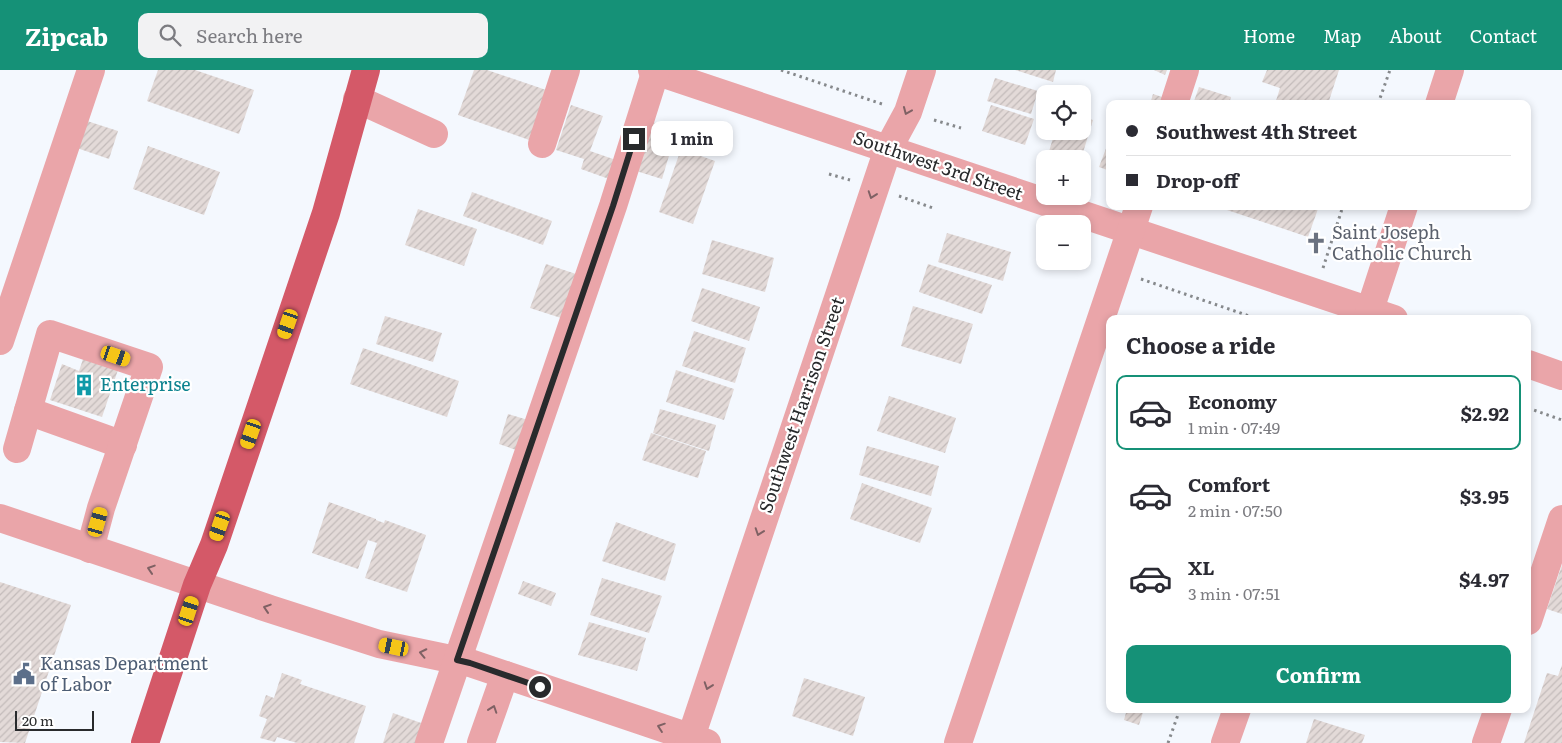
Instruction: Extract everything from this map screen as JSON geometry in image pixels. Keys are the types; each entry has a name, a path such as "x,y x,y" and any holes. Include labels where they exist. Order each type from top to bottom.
{"main road":[{"path":"145,743 197,585 214,545 326,213 366,70"}],"street":[{"path":"0,341 91,70"},
{"path":"542,144 566,70"},
{"path":"429,743 603,202 655,70"},
{"name":"Southwest 3rd Street","path":"655,70 888,149 1135,219 1374,315"},
{"name":"Southwest Harrison Street","path":"696,741 888,149 908,112 922,70"},
{"path":"1175,100 1185,70"},
{"path":"1440,100 1450,70"},
{"path":"357,99 434,134"},
{"path":"1377,315 1403,210"},
{"path":"958,743 1135,219"},
{"path":"16,449 50,334 149,367 90,549"},
{"path":"1531,365 1562,376"},
{"path":"28,411 123,445"},
{"path":"0,518 378,644 457,660 696,741"},
{"path":"1531,612 1562,519"},
{"path":"481,743 505,675"},
{"path":"1225,743 1235,713"},
{"path":"1486,743 1497,713"}],"path":[{"path":"781,70 961,128"},
{"path":"1379,100 1390,70"},
{"path":"1316,292 1342,210"},
{"path":"1117,271 1246,315"},
{"path":"1531,409 1562,420"},
{"path":"1168,743 1179,713"}],"building":[{"path":"158,70 195,70 254,90 239,134 147,101"},
{"path":"474,70 487,70 549,91 532,141 458,115"},
{"path":"1015,70 1056,70 1053,82"},
{"path":"1154,70 1167,70 1165,75"},
{"path":"1267,70 1339,70 1329,100 1276,100 1280,88 1262,82"},
{"path":"995,78 1036,90 1031,114 987,101"},
{"path":"1199,87 1231,97 1230,100 1194,100"},
{"path":"1153,94 1165,98 1164,100 1151,100"},
{"path":"571,105 603,116 590,151 616,160 609,179 581,169 584,159 556,150"},
{"path":"991,105 1034,119 1025,145 982,131"},
{"path":"84,120 118,131 109,159 74,147"},
{"path":"648,121 677,129 662,179 633,170"},
{"path":"1052,140 1087,140 1084,150 1049,150"},
{"path":"148,146 220,172 204,215 133,189"},
{"path":"681,149 715,161 693,224 659,212"},
{"path":"1106,149 1106,170 1099,167"},
{"path":"472,192 552,221 543,245 463,216"},
{"path":"418,209 477,229 464,266 405,245"},
{"name":"Saint Joseph Catholic Church","path":"1227,210 1318,210 1308,237"},
{"path":"947,233 1011,252 1003,281 938,262"},
{"path":"712,240 774,258 765,292 702,274"},
{"path":"546,264 576,274 561,318 530,308"},
{"path":"928,264 992,285 982,314 919,292"},
{"path":"702,288 760,307 749,341 691,321"},
{"path":"913,306 973,324 961,364 901,346"},
{"path":"385,316 442,333 433,362 376,344"},
{"path":"694,331 746,348 735,383 682,366"},
{"path":"363,348 459,381 447,417 350,384"},
{"name":"Enterprise","path":"85,353 120,364 102,417 50,400 62,364 79,371"},
{"path":"676,370 734,389 724,420 666,402"},
{"path":"889,396 956,418 945,453 877,431"},
{"path":"660,409 716,425 709,451 653,433"},
{"path":"508,414 528,420 519,451 499,444"},
{"path":"651,433 706,451 698,478 642,460"},
{"path":"867,446 939,466 931,496 859,475"},
{"path":"862,483 932,508 920,543 850,519"},
{"path":"329,502 384,523 385,520 426,535 407,592 365,578 377,543 368,540 358,569 312,553"},
{"path":"616,522 676,544 665,581 602,561"},
{"path":"1562,565 1562,614 1547,609"},
{"path":"602,578 662,596 649,633 590,615"},
{"path":"523,581 556,593 551,606 518,594"},
{"name":"Kansas Department of Labor","path":"0,582 71,605 25,743 0,742"},
{"path":"589,622 646,638 637,671 578,655"},
{"path":"1562,665 1562,743 1524,743 1547,673 1558,676"},
{"path":"282,673 302,680 300,684 366,706 354,743 297,743 277,737 275,742 260,738 267,719 259,716 266,695 274,698"},
{"path":"804,678 865,697 853,736 792,716"},
{"path":"393,713 424,724 417,743 383,743"},
{"path":"1126,713 1143,713 1139,725 1124,720"},
{"path":"1314,719 1365,735 1362,743 1306,743"}],"place":[{"name":"Saint Joseph Catholic Church","path":"1316,243"},
{"name":"Enterprise","path":"84,385"},
{"name":"Kansas Department of Labor","path":"24,674"}],"route":[{"path":"540,687 457,660 468,633 518,479 613,206 634,139"}]}
